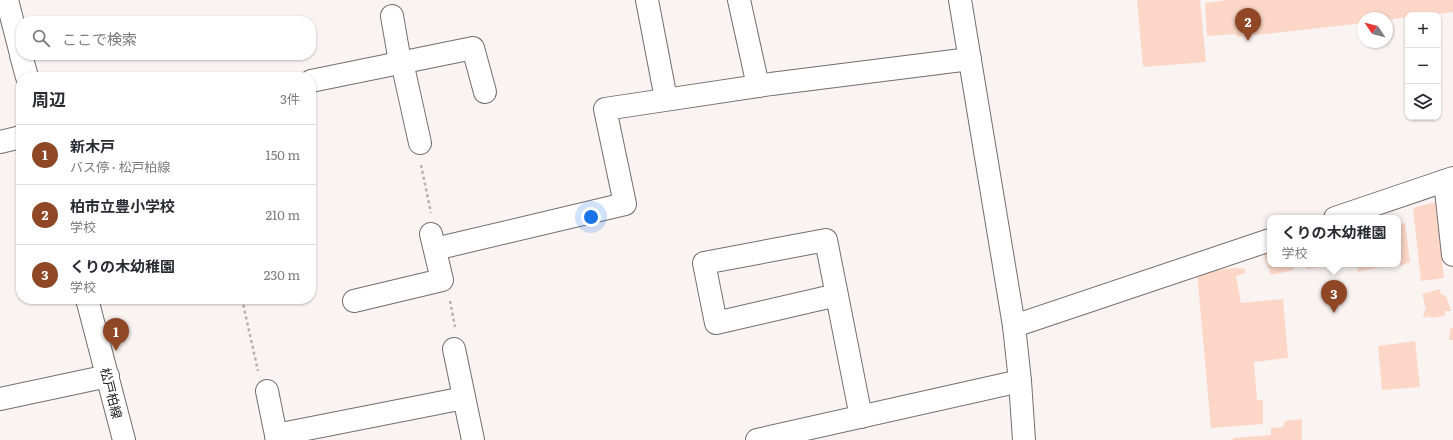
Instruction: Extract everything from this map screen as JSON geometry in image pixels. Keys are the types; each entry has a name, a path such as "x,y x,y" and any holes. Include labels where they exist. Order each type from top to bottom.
{"street":[{"path":"647,0 666,99"},
{"path":"739,0 764,85"},
{"path":"960,0 1014,326 1024,440"},
{"path":"6,8 16,39"},
{"path":"392,16 420,142"},
{"path":"316,80 473,48 485,92"},
{"path":"354,301 442,280 433,242 625,204 605,109 764,85 970,59"},
{"path":"22,60 26,72"},
{"path":"0,142 16,137"},
{"path":"1344,215 1449,180 1453,255"},
{"path":"837,295 716,323 704,264 826,240 837,295 861,417"},
{"path":"1014,326 1267,241"},
{"name":"松戸柏線","path":"89,304 124,440"},
{"path":"454,349 472,440"},
{"path":"0,399 108,376"},
{"path":"757,440 1020,381"},
{"path":"267,391 277,438 464,398"}],"path":[{"path":"420,142 416,146 435,233 433,242"},
{"path":"442,280 447,287 459,348 454,349"},
{"path":"243,304 262,390 267,391"}],"building":[{"path":"1137,0 1200,0 1206,62 1143,67"},
{"path":"1228,0 1453,0 1453,12 1441,14 1441,12 1405,12 1405,17 1393,19 1393,12 1357,12 1357,24 1238,37 1235,34 1207,36 1205,3"},
{"path":"1435,202 1444,278 1421,281 1413,208"},
{"path":"1405,223 1410,262 1401,266 1401,224"},
{"path":"1267,246 1267,264 1261,247"},
{"path":"1268,267 1293,267 1294,270 1271,275"},
{"path":"1307,267 1320,267 1307,269"},
{"path":"1357,267 1380,267 1358,272"},
{"path":"1235,268 1245,269 1245,273 1236,276 1241,303 1283,299 1288,358 1254,362 1257,400 1263,400 1263,424 1211,428 1197,272"},
{"path":"1440,289 1441,294 1446,296 1451,311 1445,311 1445,316 1431,318 1430,316 1423,318 1426,308 1422,294"},
{"path":"1450,328 1453,328 1453,340 1449,340"},
{"path":"1415,341 1420,387 1382,390 1378,346"},
{"path":"1302,419 1302,440 1233,440 1233,438 1271,435 1271,428 1283,427 1285,421"}],"place":[{"name":"柏市立豊小学校","path":"1248,41"},
{"name":"くりの木幼稚園","path":"1334,313"},
{"name":"新木戸","path":"116,351"}]}
